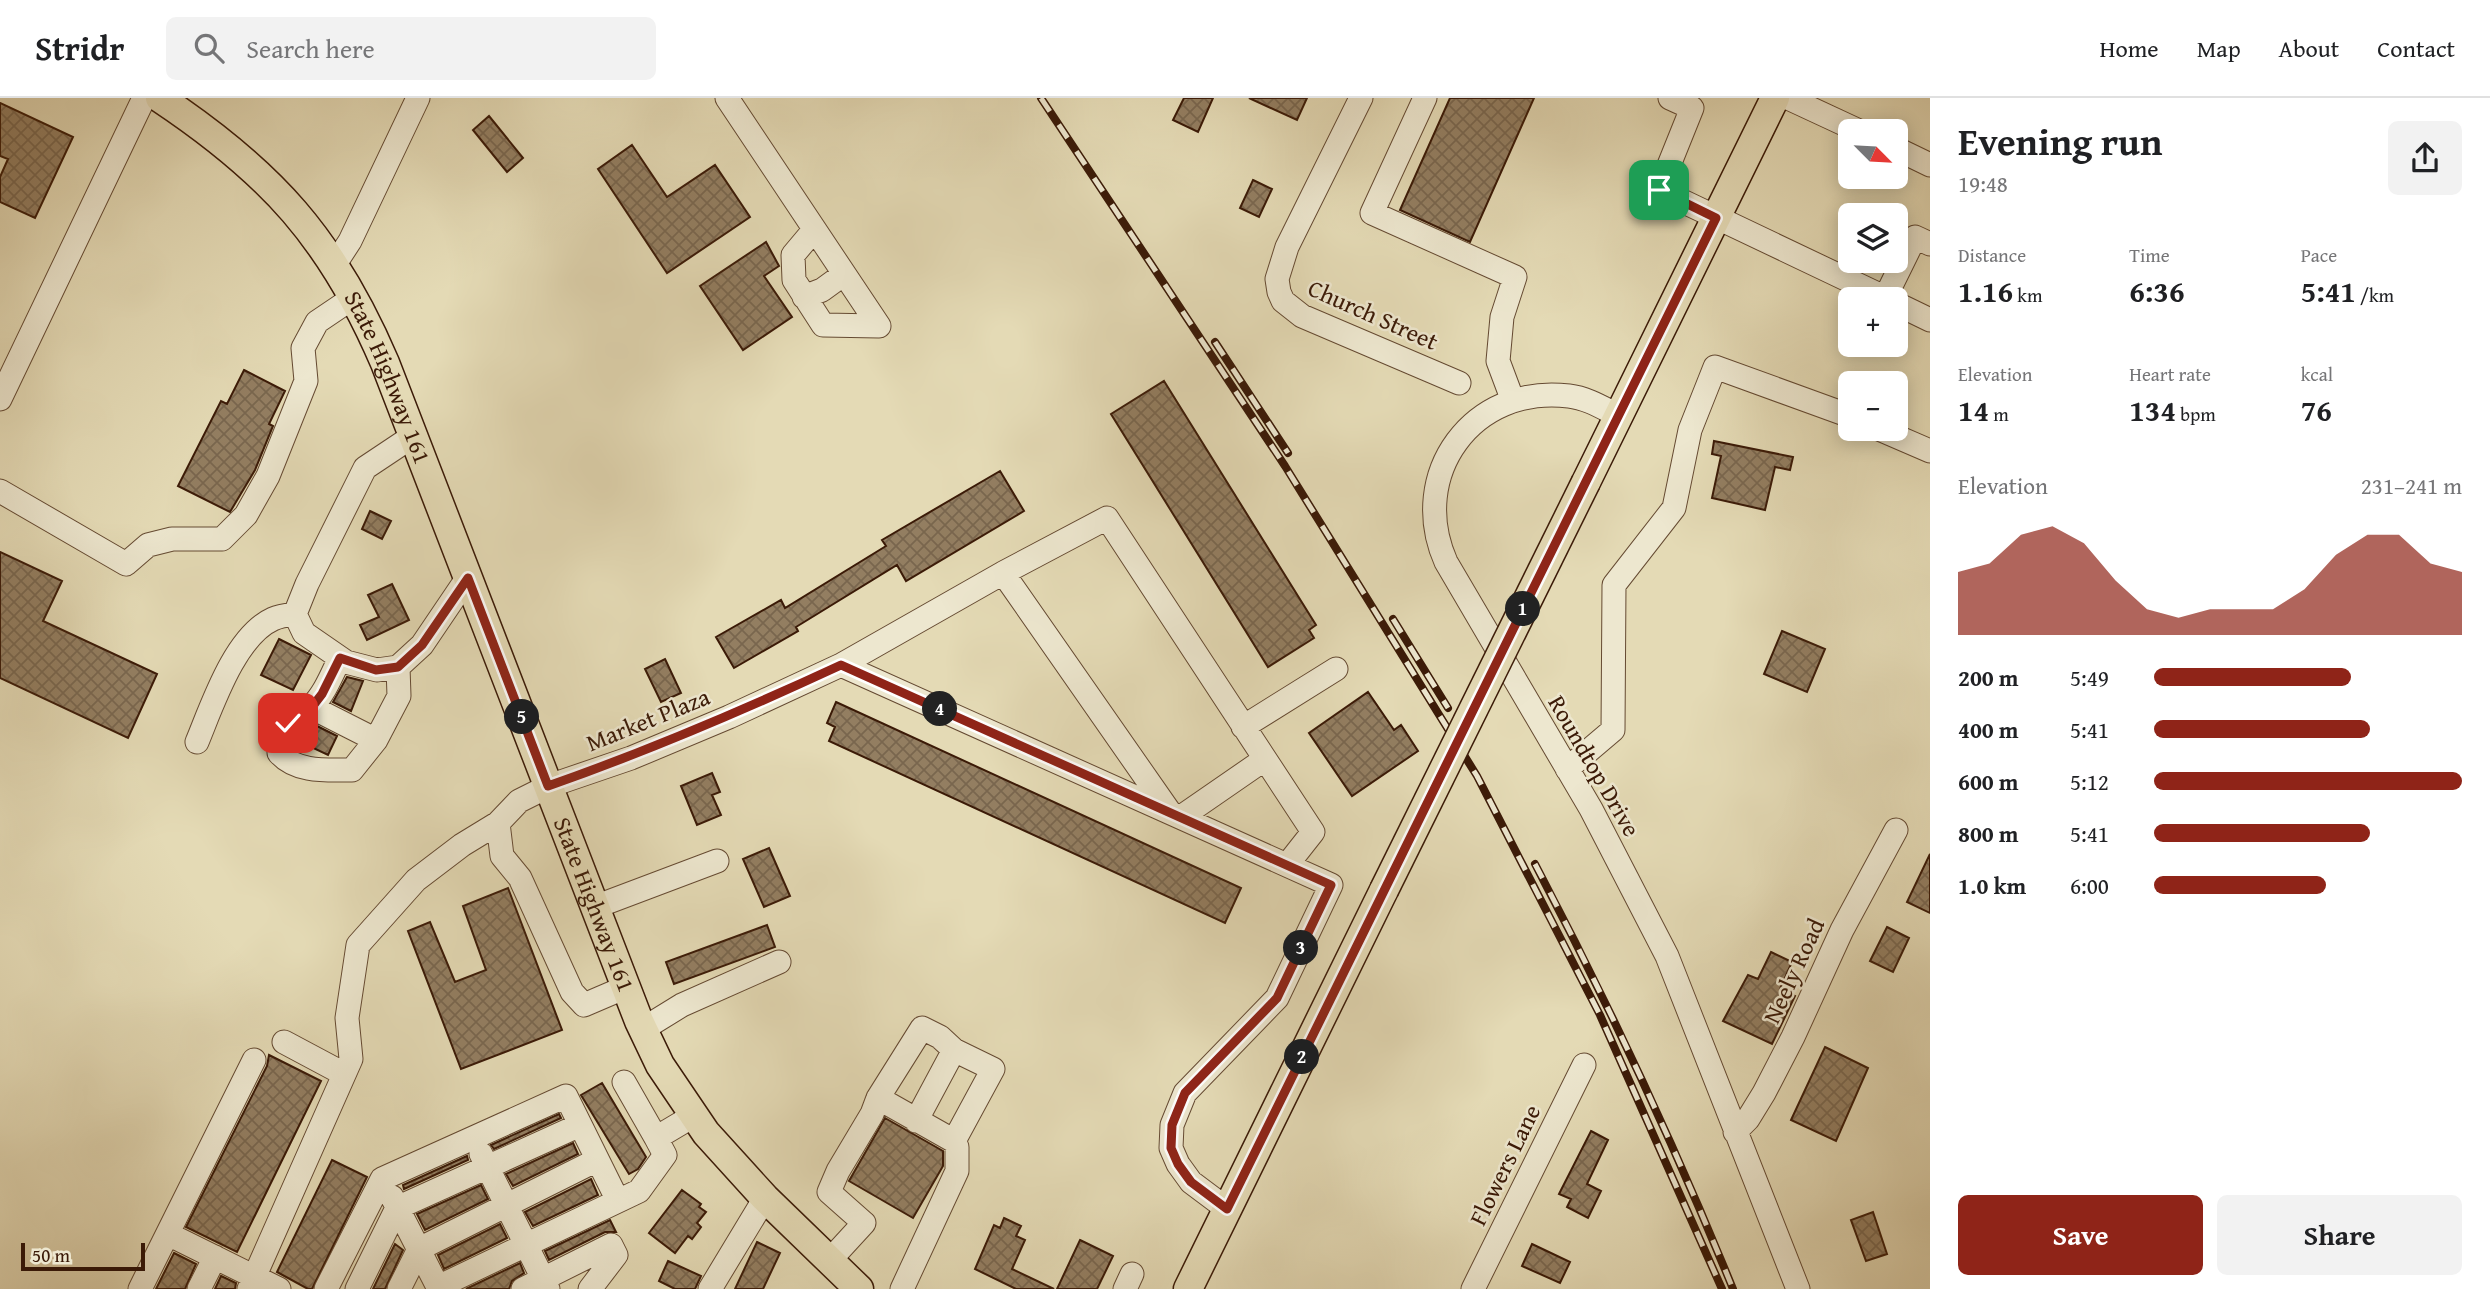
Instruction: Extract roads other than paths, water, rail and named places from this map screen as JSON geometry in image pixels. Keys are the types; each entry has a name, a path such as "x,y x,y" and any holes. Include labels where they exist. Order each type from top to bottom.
{"main road":[{"name":"State Highway 161","path":"160,98 195,121 276,189 335,264 369,326 626,987 660,1065 706,1133 765,1198 859,1289"},
{"path":"1188,1289 1773,100"}],"street":[{"path":"0,399 145,98"},
{"path":"335,264 350,242 418,98"},
{"path":"727,98 878,326 823,325 804,297 794,281 793,255 814,230"},
{"name":"Church Street","path":"1361,98 1287,247 1277,285 1283,301 1302,316 1459,383"},
{"path":"1425,98 1372,214 1515,277 1502,317 1498,361 1513,401"},
{"path":"1670,98 1692,108 1659,190 1862,287"},
{"path":"1773,100 1838,123"},
{"path":"1908,154 1930,165"},
{"path":"1894,287 1915,237 1930,244"},
{"path":"804,297 844,274"},
{"path":"0,491 127,564 148,545 172,539 222,538 246,515 268,475 306,381 303,348 317,322 354,297"},
{"path":"1908,309 1930,320"},
{"path":"1567,769 1613,730 1614,585 1674,508 1690,430 1715,367 1838,412"},
{"name":"Roundtop Drive","path":"1619,416 1582,398 1553,395 1513,401 1483,415 1458,439 1439,473 1434,498 1434,518 1439,545 1446,562 1612,848 1667,956 1798,1289"},
{"path":"413,436 365,468 295,614 304,633 340,658 376,670 398,667 422,645 468,578"},
{"path":"1907,441 1930,451"},
{"name":"Market Plaza","path":"252,1283 351,1059 347,1017 358,945 416,880 462,845 498,823 519,801 548,786 631,758 841,665 1003,573 1107,518 1243,727"},
{"path":"1003,573 1175,814"},
{"path":"197,742 218,694 250,636 273,619 295,614"},
{"path":"340,658 322,694 312,707 288,723 280,741 279,753 285,760 311,770 352,770 376,740 399,696 398,667"},
{"path":"841,665 1331,885 1277,998 1185,1093 1172,1125 1171,1148 1178,1164 1191,1182 1227,1209"},
{"path":"1287,865 1313,832 1243,727 1336,669"},
{"path":"312,707 376,740"},
{"path":"1175,814 1265,759"},
{"path":"498,823 502,856 520,878 572,992 584,1005 626,987"},
{"name":"Neely Road","path":"1735,1132 1748,1119 1764,1093 1793,1037 1842,929 1896,830"},
{"path":"595,907 718,861"},
{"path":"643,1029 682,1005 779,962"},
{"path":"830,1260 864,1223 830,1192 838,1171 872,1114 878,1098 922,1028 940,1037 954,1050 992,1069 954,1141"},
{"path":"284,1042 345,1074"},
{"path":"916,1121 954,1050"},
{"path":"140,1289 254,1060"},
{"name":"Flowers Lane","path":"1473,1289 1584,1065"},
{"path":"382,1179 438,1288 639,1191 665,1155 624,1082"},
{"path":"326,1289 382,1179 566,1096 618,1201"},
{"path":"878,1098 954,1141 957,1147 957,1171 902,1289"},
{"path":"656,1138 693,1116"},
{"path":"356,1289 397,1208 580,1125"},
{"path":"473,1138 525,1246 538,1286 611,1245 615,1255 590,1289"},
{"path":"399,1289 419,1249 597,1160"},
{"path":"710,1289 765,1198"},
{"path":"168,1234 215,1257 252,1283 279,1289"},
{"path":"199,1289 215,1257"}],"railway":[{"path":"1041,98 1285,466 1477,776 1600,1015 1722,1289"},
{"path":"1215,342 1288,453"},
{"path":"1393,619 1448,708"},
{"path":"1535,864 1639,1074 1733,1289"}]}
